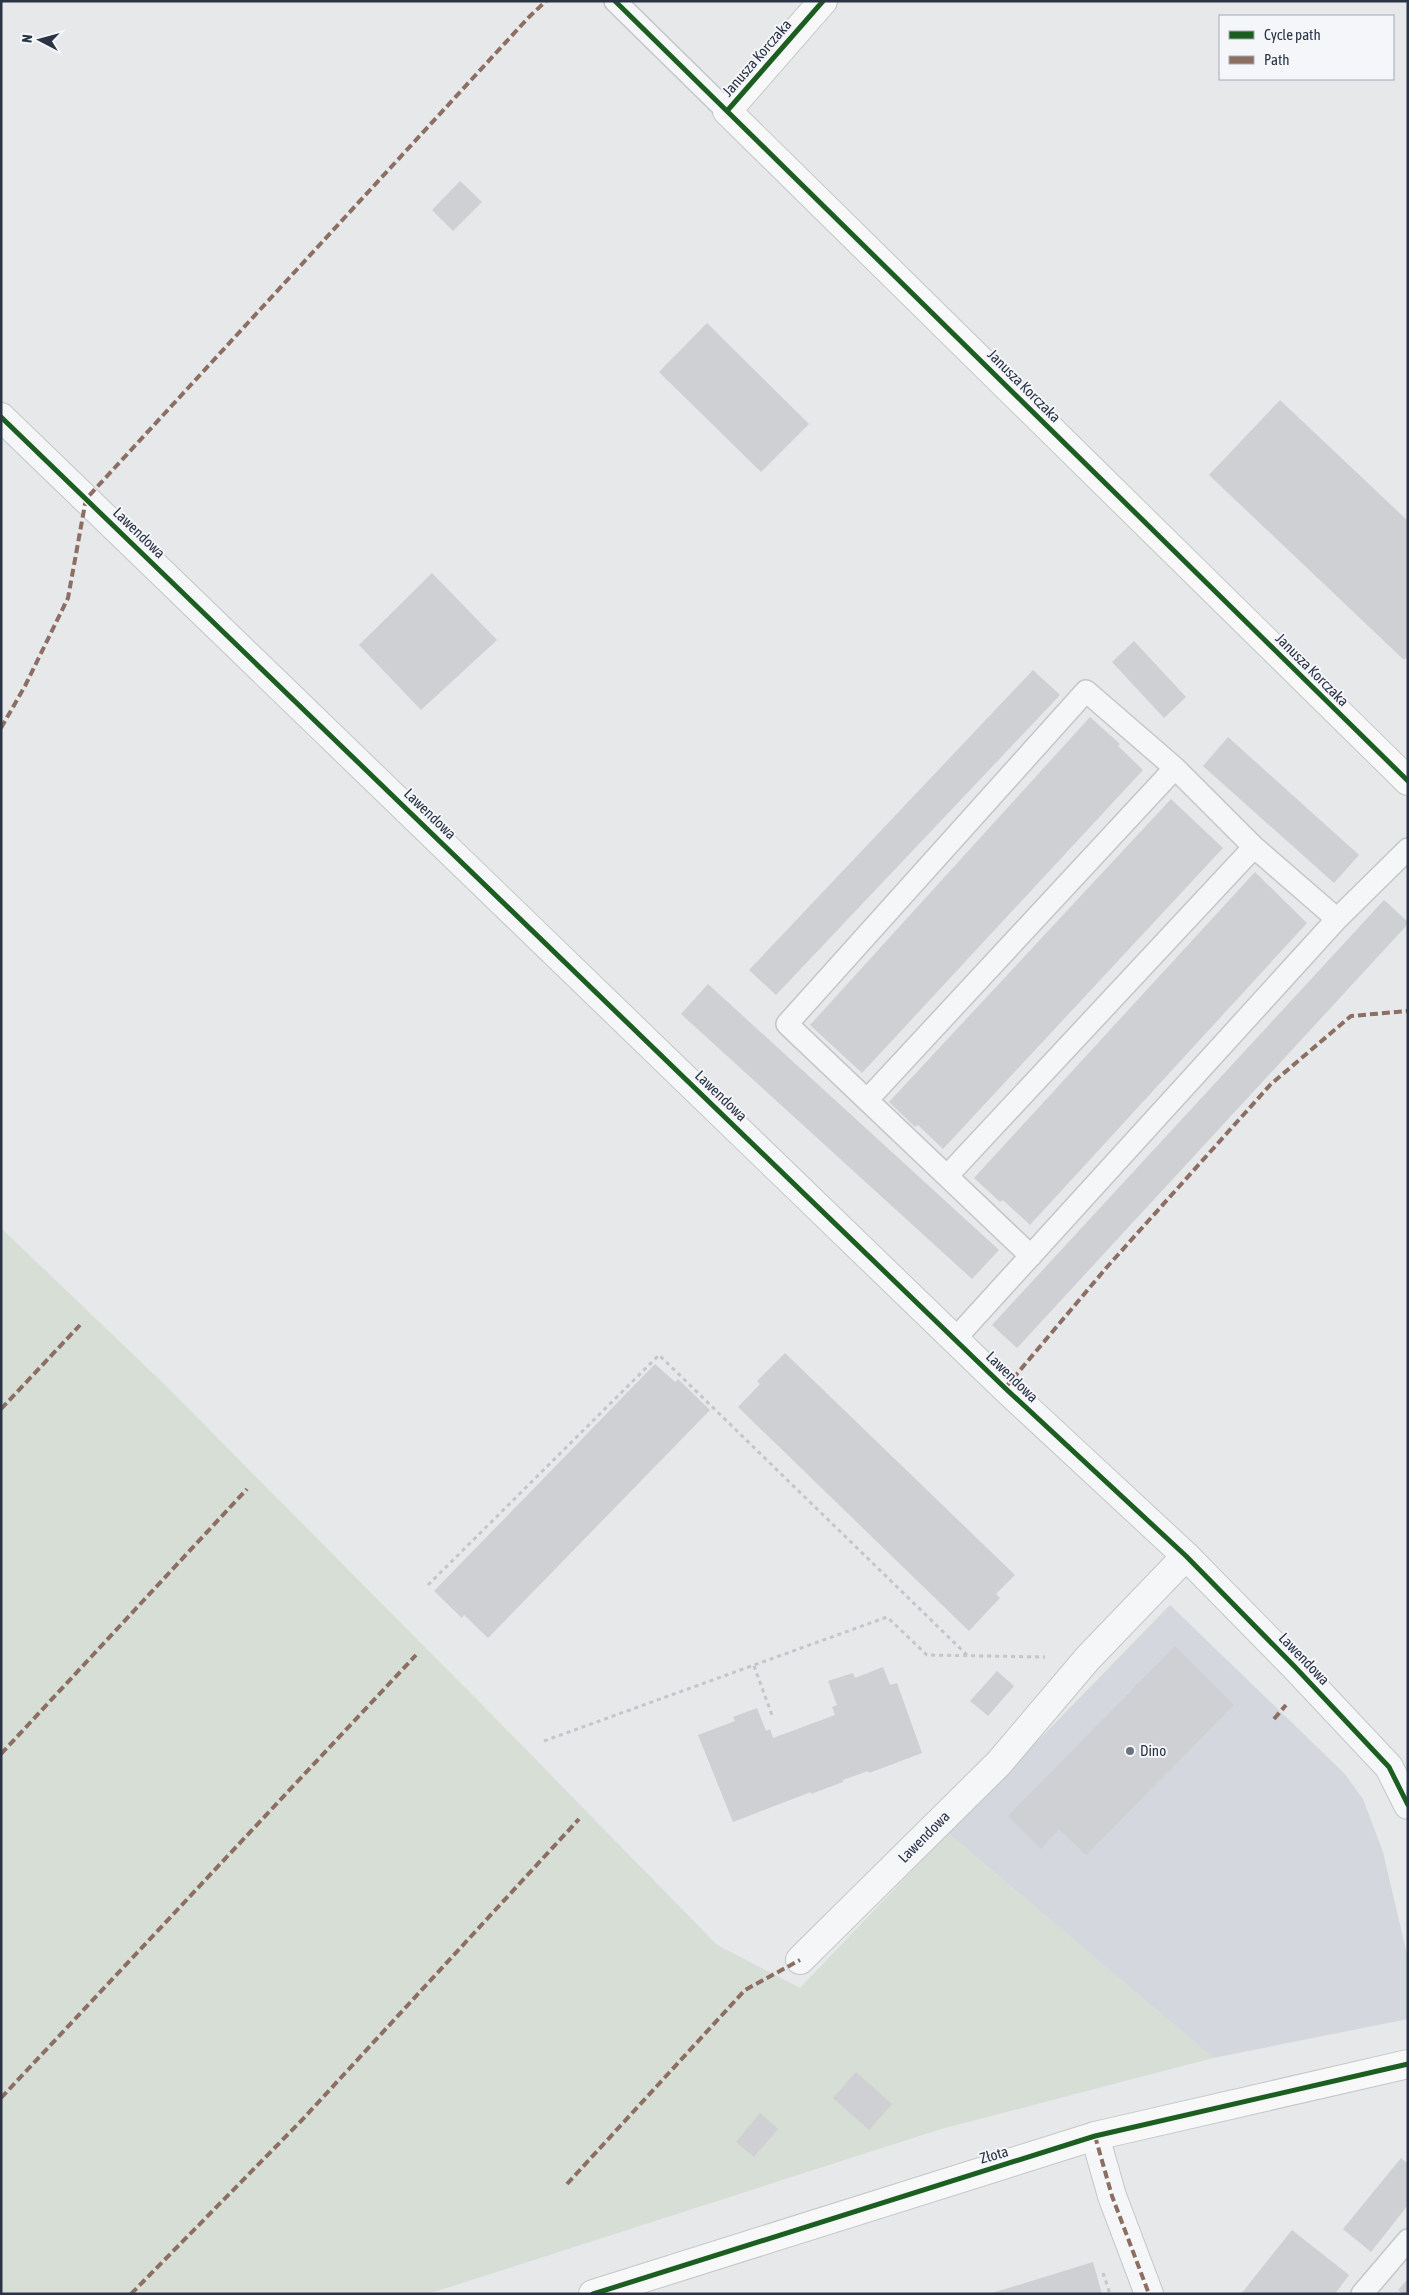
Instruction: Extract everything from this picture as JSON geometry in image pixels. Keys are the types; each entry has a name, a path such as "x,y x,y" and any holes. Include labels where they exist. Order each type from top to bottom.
{"street":[{"name":"Janusza Korczaka","path":"823,1 726,111 1408,781"},
{"name":"Lawendowa","path":"1,417 955,1339 1186,1556 1295,1667 1389,1767 1408,1805"},
{"name":"Lawendowa","path":"800,1960 999,1763 1088,1658 1186,1556"},
{"name":"Złota","path":"593,2294 1095,2136 1408,2064"},
{"path":"1095,2136 1112,2196 1149,2294"}],"lane":[{"path":"615,1 726,111"},
{"path":"1031,1256 948,1175 787,1024 1086,691 1175,768 1254,847 1337,919"},
{"path":"867,1100 1175,768"},
{"path":"948,1175 1254,847"},
{"path":"955,1339 1337,919 1408,849"},
{"path":"1362,2294 1408,2240"}],"path":[{"path":"428,1585 659,1355 968,1656"},
{"path":"544,1741 887,1617 927,1655 1088,1658"},
{"path":"754,1666 773,1718"}],"shaded area":[{"path":"1,1228 165,1385 717,1945 800,1988 948,1833 1213,2058 941,2129 428,2294 1,2294"},
{"path":"1170,1605 1344,1773 1363,1799 1383,1852 1408,1959 1408,2019 1213,2058 948,1833"}],"building":[{"path":"460,181 482,202 453,231 432,210"},
{"path":"707,323 809,424 761,472 659,372"},
{"path":"1280,400 1408,521 1408,656 1404,660 1209,475"},
{"path":"432,573 497,640 421,710 359,645"},
{"path":"1134,641 1186,697 1164,718 1112,662"},
{"path":"1033,670 1060,695 776,995 749,970"},
{"path":"1090,717 1120,744 1118,746 1143,770 862,1073 810,1025"},
{"path":"1228,737 1359,855 1334,883 1203,766"},
{"path":"1171,799 1223,848 943,1149 918,1125 915,1127 889,1102"},
{"path":"1255,872 1307,923 1030,1225 1003,1200 1000,1202 974,1178"},
{"path":"1384,900 1408,924 1017,1348 992,1325"},
{"path":"708,984 999,1250 972,1279 681,1014"},
{"path":"785,1353 1015,1575 996,1594 1000,1598 969,1631 738,1407 760,1384 757,1381"},
{"path":"655,1364 675,1382 678,1379 710,1410 488,1638 464,1615 462,1618 434,1591"},
{"name":"Dino","path":"1175,1646 1234,1705 1086,1855 1059,1829 1041,1849 1008,1816"},
{"path":"883,1667 890,1685 897,1683 922,1753 869,1773 868,1771 843,1780 843,1782 811,1794 811,1792 733,1822 698,1735 735,1721 733,1717 757,1708 766,1731 770,1729 773,1738 835,1715 832,1707 837,1705 828,1681 853,1673 855,1678"},
{"path":"997,1671 1014,1686 988,1716 970,1701"},
{"path":"856,2072 892,2104 869,2130 833,2098"},
{"path":"760,2113 778,2129 754,2157 736,2142"},
{"path":"1401,2158 1408,2164 1408,2205 1371,2252 1343,2229"},
{"path":"1292,2230 1349,2275 1335,2294 1241,2294"},
{"path":"1093,2262 1102,2294 992,2294 992,2293"},
{"path":"1408,2279 1408,2294 1403,2294 1398,2290"}],"marked path":[{"path":"1,728 25,686 68,598 86,499 529,17 546,1"},
{"path":"1005,1388 1107,1267 1271,1084 1351,1016 1408,1011"},
{"path":"1,1409 80,1325"},
{"path":"1,1754 247,1489"},
{"path":"1,2098 416,1655"},
{"path":"1274,1719 1286,1705"},
{"path":"131,2294 302,2120 579,1819"},
{"path":"567,2184 745,1990 800,1960"},
{"path":"1095,2136 1112,2196 1149,2294"}],"cycle path":[{"path":"615,1 1408,781"},
{"path":"727,111 823,1"},
{"path":"1,417 1005,1388 1186,1556 1295,1667 1389,1767 1408,1805"},
{"path":"593,2294 1095,2136 1408,2064"}],"place":[{"name":"Dino","path":"1130,1751"}]}
